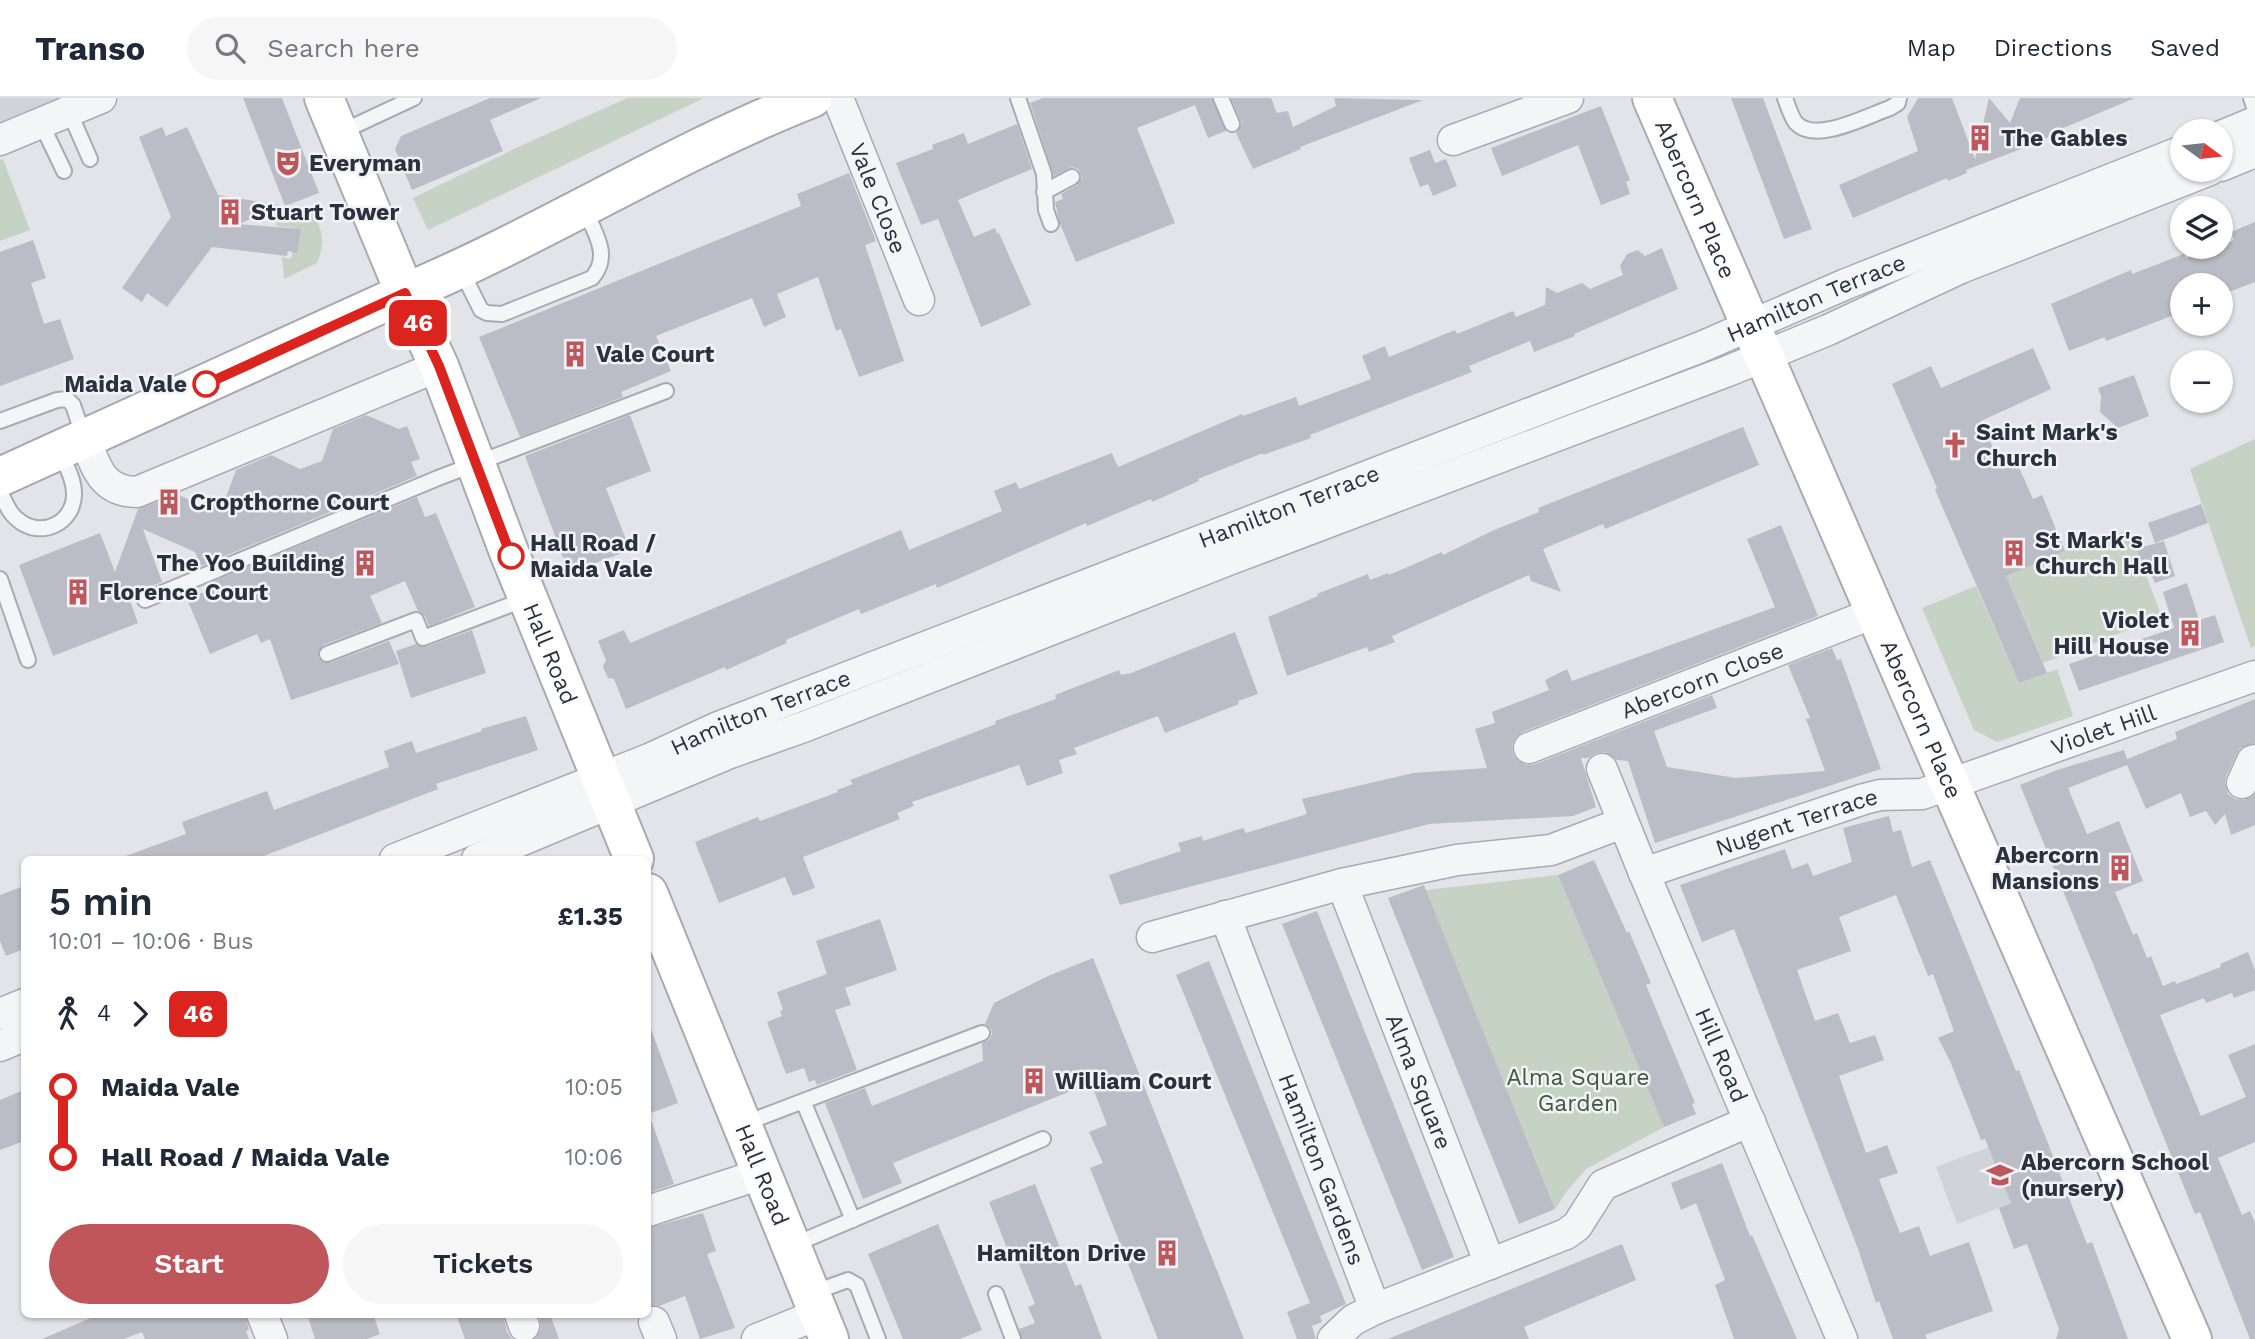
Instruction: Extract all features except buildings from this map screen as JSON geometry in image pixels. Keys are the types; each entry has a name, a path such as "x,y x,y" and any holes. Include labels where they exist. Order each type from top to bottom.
{"street":[{"path":"0,140 101,98"},
{"name":"Hall Road","path":"324,98 405,293 439,366 528,598 633,856"},
{"path":"0,477 461,270 713,141 812,98"},
{"name":"Vale Close","path":"838,98 919,300"},
{"path":"1453,140 1568,98"},
{"name":"Abercorn Place","path":"1652,98 2192,1339"},
{"path":"2233,131 2255,122"},
{"path":"2233,161 2255,152"},
{"name":"Hamilton Terrace","path":"1759,341 1846,284 2170,156"},
{"name":"Hamilton Terrace","path":"483,856 605,791 649,759 716,728 801,711 1231,559 1759,341 1961,268 2180,182"},
{"path":"72,444 104,479 124,492 138,492 439,366"},
{"name":"Abercorn Close","path":"1529,748 1874,613"},
{"name":"Violet Hill","path":"1951,783 2255,676"},
{"name":"Hill Road","path":"1602,769 1842,1339"},
{"name":"Nugent Terrace","path":"1644,873 1864,799 1880,795 1922,794 1951,783"},
{"name":"Hamilton Terrace","path":"404,856 605,791"},
{"path":"1152,936 1342,884 1457,860 1551,850 1617,825 1624,825"},
{"name":"Alma Square","path":"1342,884 1490,1264"},
{"name":"Hall Road","path":"651,900 819,1316"},
{"name":"Hamilton Gardens","path":"1225,916 1375,1309"},
{"path":"0,1014 21,1005"},
{"path":"0,1046 21,1037"},
{"path":"1333,1339 1353,1320 1375,1309 1566,1234 1577,1226 1603,1185 1750,1121"},
{"path":"651,1210 761,1174"},
{"path":"757,1339 819,1316"},
{"path":"264,1318 272,1339"}],"lane":[{"path":"339,133 414,98"},
{"path":"1018,98 1044,174 1044,192 1051,224"},
{"path":"1222,98 1232,124"},
{"path":"1785,98 1794,122 1805,131 1819,133 1890,108 1898,103 1899,98"},
{"path":"2251,98 2255,110"},
{"path":"69,111 90,159"},
{"path":"41,123 64,171"},
{"path":"1044,192 1072,177"},
{"path":"461,270 481,310 494,315 592,278 601,268 602,251 584,206"},
{"path":"145,600 475,463 666,391"},
{"path":"0,421 66,399 73,405 75,495 73,508 66,517 54,526 41,529 28,527 18,521 10,513 0,491"},
{"path":"0,579 27,660"},
{"path":"327,654 416,620 423,638 528,598"},
{"path":"742,1124 982,1033"},
{"path":"803,1101 853,1220"},
{"path":"791,1246 1043,1139"},
{"path":"819,1316 848,1280 857,1285 878,1339"},
{"path":"996,1294 1013,1339"}],"shaded area":[{"path":"0,98 60,98 0,123"},
{"name":"Abercorn School (nursery)","path":"2042,1127 2064,1183 1957,1224 1936,1167"}],"green space":[{"path":"627,98 704,98 428,230 413,198"},
{"path":"3,159 30,230 0,241 0,160"},
{"path":"279,206 314,211 322,237 317,263 284,279 282,257 292,257 295,228 276,226"},
{"path":"2255,439 2255,646 2251,648 2190,469"},
{"path":"2129,530 2162,617 2043,663 2006,576 2065,551"},
{"path":"1976,586 2019,683 2057,669 2073,716 1997,742 1974,730 1922,608"},
{"name":"Alma Square Garden","path":"1558,875 1664,1127 1586,1169 1555,1209 1426,890"}],"bus line":[{"name":"46","path":"206,384 405,293 439,366 511,556"}],"place":[{"name":"The Gables","path":"1980,138"},
{"name":"Everyman","path":"288,163"},
{"name":"Stuart Tower","path":"230,212"},
{"name":"Vale Court","path":"575,354"},
{"name":"Maida Vale","path":"206,384"},
{"name":"Saint Mark's Church","path":"1955,445"},
{"name":"Cropthorne Court","path":"169,502"},
{"name":"St Mark's Church Hall","path":"2014,553"},
{"name":"Hall Road / Maida Vale","path":"511,556"},
{"name":"The Yoo Building","path":"365,563"},
{"name":"Florence Court","path":"78,592"},
{"name":"Violet Hill House","path":"2190,633"},
{"name":"Abercorn Mansions","path":"2120,868"},
{"name":"William Court","path":"1034,1081"},
{"name":"Abercorn School (nursery)","path":"2000,1175"},
{"name":"Hamilton Drive","path":"1167,1253"}]}
